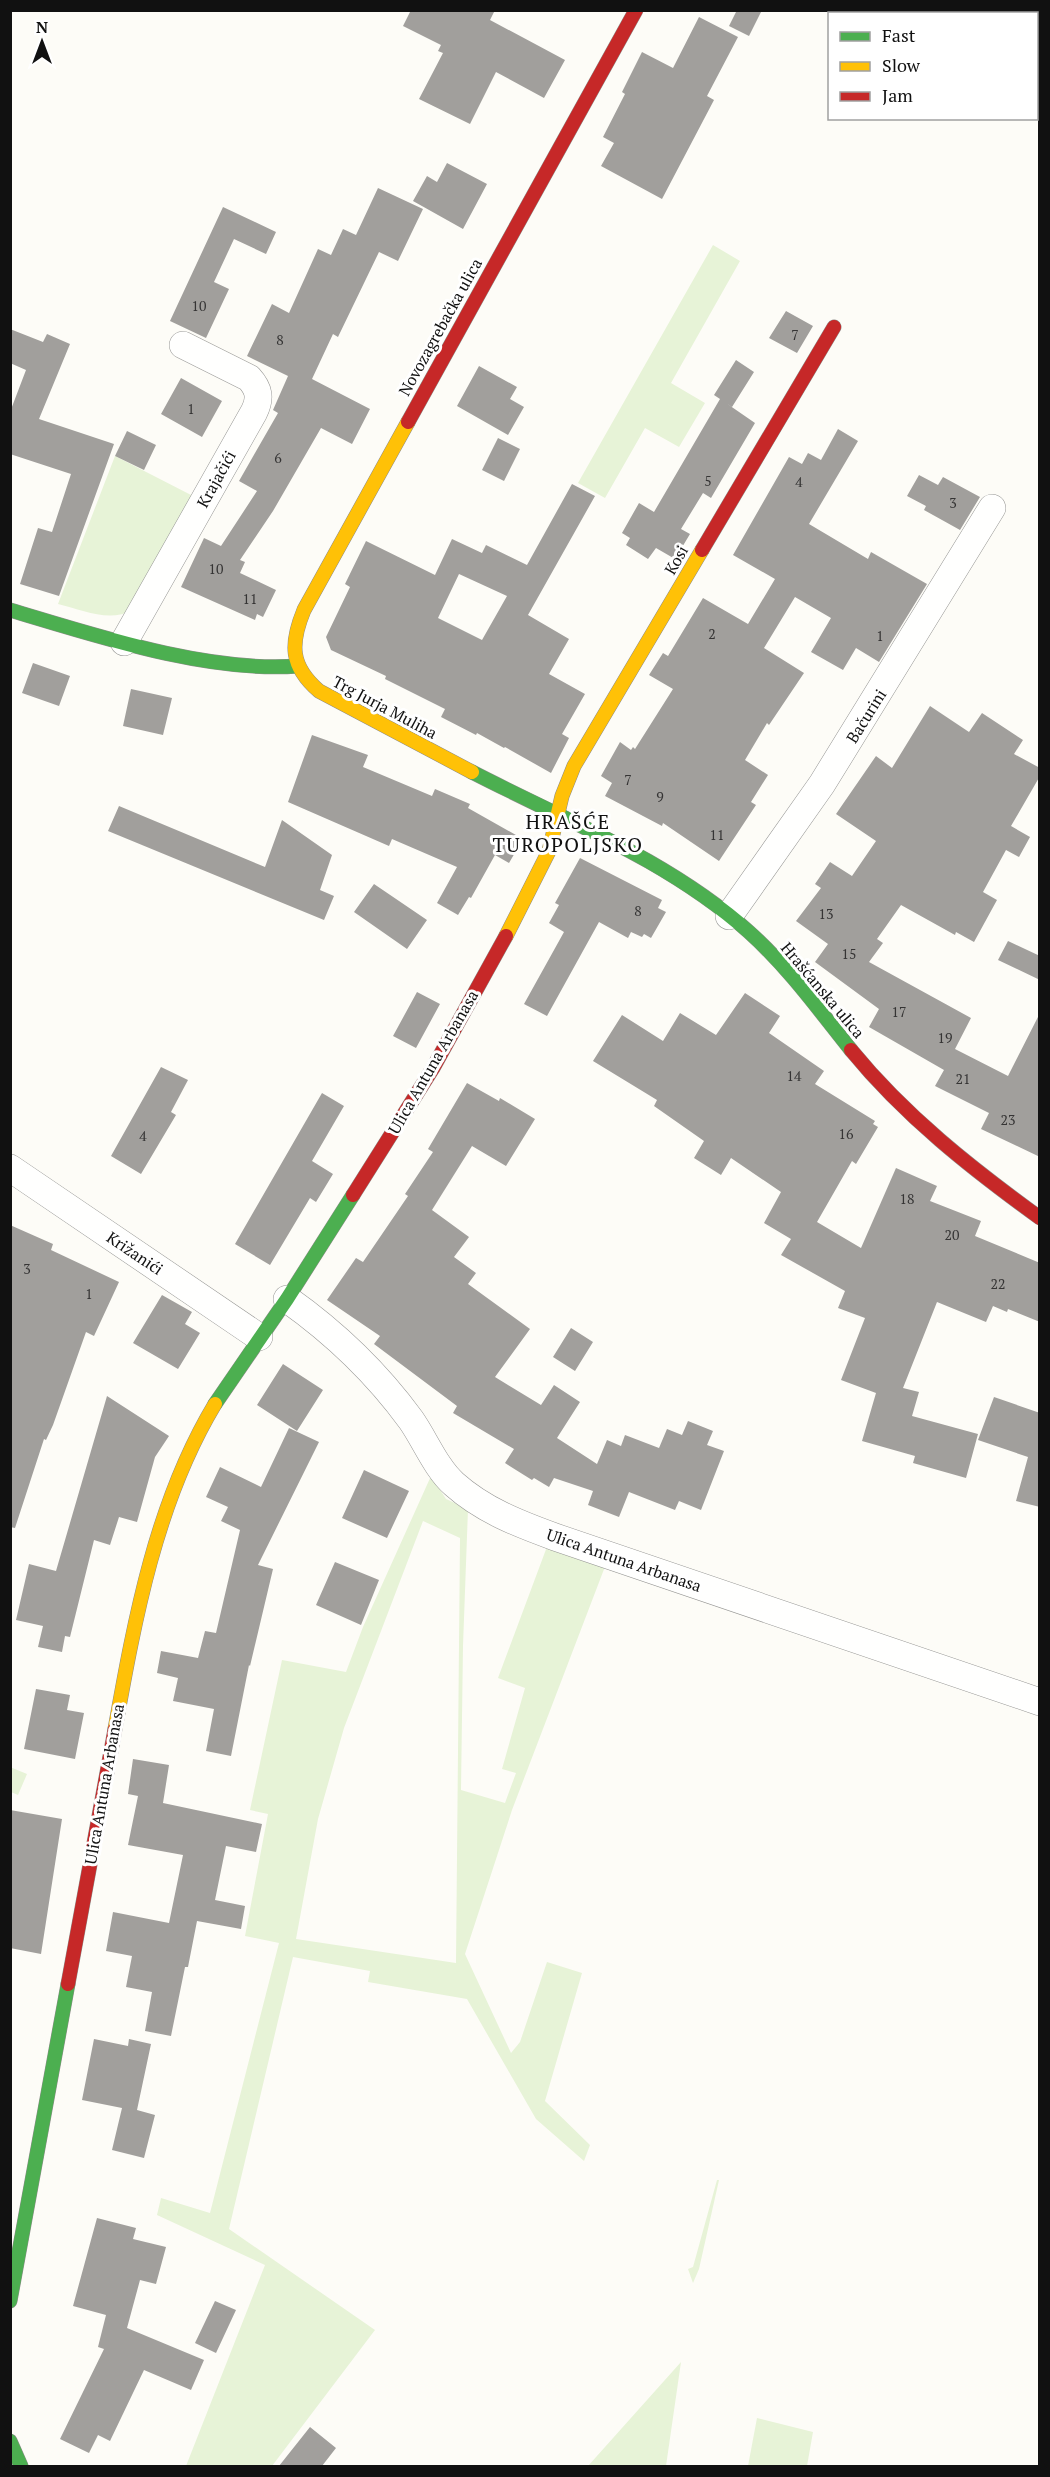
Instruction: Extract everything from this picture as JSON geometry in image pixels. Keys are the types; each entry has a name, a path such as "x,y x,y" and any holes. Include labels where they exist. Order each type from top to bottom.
{"main road":[{"name":"Novozagrebačka ulica","path":"298,666 294,653 294,634 304,610 636,10"},
{"name":"Kosi","path":"558,815 562,796 574,766 834,327"},
{"path":"10,610 124,642 226,664 278,669 298,666"},
{"name":"Trg Jurja Muliha","path":"298,666 310,685 319,691 558,815"},
{"name":"Hrašćanska ulica","path":"558,815 638,855 729,916 764,946 798,983 836,1032 908,1112 948,1148 1040,1218"},
{"name":"Ulica Antuna Arbanasa","path":"10,2301 124,1674 142,1595 162,1523 190,1449 214,1406 287,1299 433,1068 549,851 558,815"},
{"path":"10,2441 21,2466"}],"street":[{"name":"Krajačići","path":"124,642 254,412 259,396 257,386 249,378 183,345"},
{"name":"Bačurini","path":"729,916 822,784 992,508"},
{"name":"Križanići","path":"10,1168 259,1337"},
{"name":"Ulica Antuna Arbanasa","path":"287,1299 320,1323 362,1360 412,1422 452,1483 486,1507 519,1524 555,1537 1040,1702"}],"green space":[{"path":"713,245 740,261 671,383 705,403 679,447 645,428 605,498 578,483"},
{"path":"115,456 193,496 133,610 124,614 105,615 58,604"},
{"path":"431,1476 446,1499 468,1509 461,1790 505,1803 516,1773 502,1769 525,1688 498,1678 548,1544 606,1564 512,1810 465,1954 511,2053 520,2042 547,1962 582,1973 545,2101 590,2145 584,2161 536,2119 467,1999 368,1982 370,1971 293,1957 229,2229 375,2330 272,2466 186,2466 265,2265 157,2215 161,2198 210,2213 279,1943 245,1936 268,1814 250,1810 282,1660 346,1672 363,1627","holes":["423,1521 460,1538 456,1963 296,1939 318,1819 344,1728"]},
{"path":"10,1767 27,1774 18,1795 11,1792"},
{"path":"717,2180 719,2180 699,2269 693,2283 688,2269 693,2267"},
{"path":"681,2362 666,2466 588,2466"},
{"path":"757,2418 813,2432 807,2466 748,2466"}],"building":[{"path":"411,10 495,10 490,20 565,60 544,98 496,72 470,124 419,99 443,53 438,51 441,45 403,26"},
{"path":"737,10 762,10 749,36 729,26"},
{"path":"699,17 738,37 707,96 714,100 662,199 601,166 614,143 603,137 625,94 622,92 642,52 673,68"},
{"path":"447,163 487,184 463,229 413,201 427,176 437,182"},
{"path":"378,188 423,209 398,261 379,252 338,337 333,334 312,379 370,409 352,444 321,428 273,511 240,560 245,562 240,573 276,590 263,617 257,614 255,620 181,587 204,538 221,546 257,491 239,481 278,413 273,410 288,376 247,356 272,304 289,313 318,249 331,255 343,229 356,235"},
{"path":"223,207 276,232 266,254 234,239 214,282 229,289 206,338 170,321"},
{"path":"786,311 813,326 797,353 769,338"},
{"path":"10,329 43,342 47,334 70,344 39,419 114,444 59,596 20,584 38,528 52,532 71,474 10,454 10,412 26,370 10,363"},
{"path":"736,360 754,372 732,407 726,403 755,423 711,498 703,493 681,529 690,534 675,559 656,548 648,559 626,545 630,538 622,533 639,503 654,512 720,399 714,395"},
{"path":"479,366 517,387 510,399 524,407 508,435 457,406"},
{"path":"181,378 222,401 202,437 161,414"},
{"path":"838,429 858,441 809,524 868,559 871,552 927,584 879,662 856,648 843,670 811,652 831,618 795,597 764,648 804,673 769,725 767,723 745,760 768,775 751,802 756,805 719,861 663,823 662,826 605,796 612,783 601,776 620,742 631,750 633,747 635,749 673,689 649,675 663,653 668,656 703,598 748,624 775,579 733,555 789,457 802,464 808,453 821,460"},
{"path":"127,431 156,445 144,470 115,456"},
{"path":"498,438 520,449 504,481 482,470"},
{"path":"919,475 938,485 943,477 980,497 960,530 924,510 926,506 907,496"},
{"path":"572,484 595,496 528,615 569,639 549,674 585,694 562,734 569,738 551,773 505,747 441,717 445,709 385,679 386,676 331,650 326,637 350,587 345,584 366,541 435,575 452,539 482,553 486,545 527,565","holes":["459,574 507,596 482,640 438,618"]},
{"path":"33,663 70,676 59,706 22,693"},
{"path":"131,689 172,698 163,735 123,726"},
{"path":"930,706 969,732 982,713 1023,740 1014,754 1040,768 1040,776 1011,826 1030,837 1019,857 1006,850 983,892 997,900 974,942 956,932 955,935 901,905 877,939 883,943 869,962 971,1018 955,1049 1008,1076 1040,1013 1040,1157 981,1129 989,1113 935,1086 944,1070 869,1027 879,1009 815,962 828,944 796,921 821,888 815,884 830,862 852,876 876,841 836,814 876,756 892,768"},
{"path":"312,735 368,755 363,767 432,796 435,789 470,804 468,808 523,839 509,863 495,855 471,898 469,897 458,915 437,903 457,867 392,839 389,846 288,802"},
{"path":"119,806 265,867 282,820 332,855 320,890 334,896 324,920 108,831"},
{"path":"580,858 662,900 658,908 666,912 651,938 644,934 642,937 631,932 628,938 599,922 547,1016 524,1004 564,932 549,923 559,905 555,903"},
{"path":"374,884 427,920 407,949 354,912"},
{"path":"1008,941 1040,956 1040,980 998,960"},
{"path":"417,992 440,1004 416,1048 393,1036"},
{"path":"745,993 780,1016 769,1033 824,1071 815,1084 875,1121 873,1124 878,1127 856,1164 852,1161 817,1222 861,1248 896,1168 937,1186 930,1201 981,1221 975,1236 1040,1263 1040,1322 1008,1309 1007,1312 993,1306 986,1322 937,1302 903,1388 919,1392 912,1416 978,1434 966,1478 913,1463 915,1456 862,1441 876,1393 841,1380 865,1318 838,1308 845,1291 781,1255 791,1239 764,1223 781,1192 731,1158 721,1175 694,1158 704,1141 654,1106 657,1100 593,1061 622,1015 663,1041 680,1013 716,1035"},
{"path":"161,1067 188,1080 171,1112 176,1115 141,1174 111,1156"},
{"path":"467,1083 499,1101 500,1098 535,1119 506,1166 472,1146 432,1210 469,1237 454,1257 476,1273 468,1284 530,1329 495,1377 541,1405 554,1385 580,1402 557,1438 597,1464 607,1440 621,1446 625,1435 659,1448 667,1429 682,1435 688,1421 713,1431 707,1445 724,1451 701,1510 679,1501 675,1510 629,1492 619,1517 588,1505 593,1491 554,1478 549,1487 534,1478 532,1480 505,1463 514,1449 453,1413 457,1406 374,1344 380,1336 327,1300 356,1258 363,1262 408,1196 405,1194 433,1152 428,1149"},
{"path":"322,1093 344,1106 312,1161 333,1174 316,1202 310,1198 270,1265 235,1244"},
{"path":"10,1225 53,1244 51,1250 119,1282 94,1336 86,1332 53,1425 46,1440 44,1439 15,1528 10,1527"},
{"path":"162,1295 192,1312 185,1324 200,1333 178,1369 133,1343"},
{"path":"571,1328 593,1342 575,1371 553,1357"},
{"path":"283,1364 323,1390 297,1431 257,1405"},
{"path":"107,1396 169,1436 155,1457 137,1522 119,1517 110,1545 94,1540 70,1637 65,1636 62,1652 38,1647 43,1626 16,1620 29,1564 56,1571"},
{"path":"994,1397 1040,1413 1040,1507 1016,1501 1028,1457 978,1440"},
{"path":"289,1428 319,1442 258,1565 273,1569 249,1665 231,1756 206,1751 214,1709 173,1701 178,1678 157,1673 161,1651 198,1658 205,1631 216,1633 240,1530 221,1521 228,1507 206,1497 220,1467 261,1487"},
{"path":"364,1470 409,1491 387,1538 342,1518"},
{"path":"335,1562 379,1580 361,1625 316,1605"},
{"path":"36,1689 70,1695 67,1710 84,1713 75,1759 24,1749"},
{"path":"133,1759 169,1765 163,1803 262,1824 256,1852 226,1846 215,1900 245,1906 241,1929 197,1921 171,2036 145,2031 152,1992 126,1987 132,1956 106,1951 113,1912 169,1923 183,1855 128,1845 138,1796 128,1794"},
{"path":"10,1810 62,1819 41,1954 10,1948"},
{"path":"94,2039 128,2046 129,2039 151,2044 137,2110 155,2115 144,2158 112,2150 122,2108 82,2100"},
{"path":"97,2218 136,2228 133,2239 166,2247 156,2284 140,2280 127,2328 204,2360 191,2390 144,2370 110,2441 98,2435 89,2453 60,2439 104,2349 98,2347 106,2315 73,2306"},
{"path":"215,2301 236,2310 216,2353 195,2343"},
{"path":"310,2427 336,2448 322,2466 279,2466"}],"traffic: fast":[{"path":"10,610 116,641 190,658 263,667 298,666"},
{"path":"472,772 616,843 685,884 718,907 749,932 777,960 851,1050"},
{"path":"215,1404 287,1299 353,1195"},
{"path":"10,2301 68,1984"},
{"path":"10,2441 21,2466"}],"traffic: slow":[{"path":"408,422 304,610 296,633 295,654 302,673 319,691 472,772"},
{"path":"506,936 549,851 562,796 574,766 702,550"},
{"path":"115,1729 150,1562 177,1481 215,1404"}],"traffic: jam":[{"path":"408,422 636,10"},
{"path":"702,550 834,327"},
{"path":"353,1195 433,1068 506,936"},
{"path":"851,1050 916,1119 989,1180 1040,1218"},
{"path":"68,1984 115,1729"}],"district":[{"name":"HRAŠĆE TUROPOLJSKO","path":"568,832"}]}
